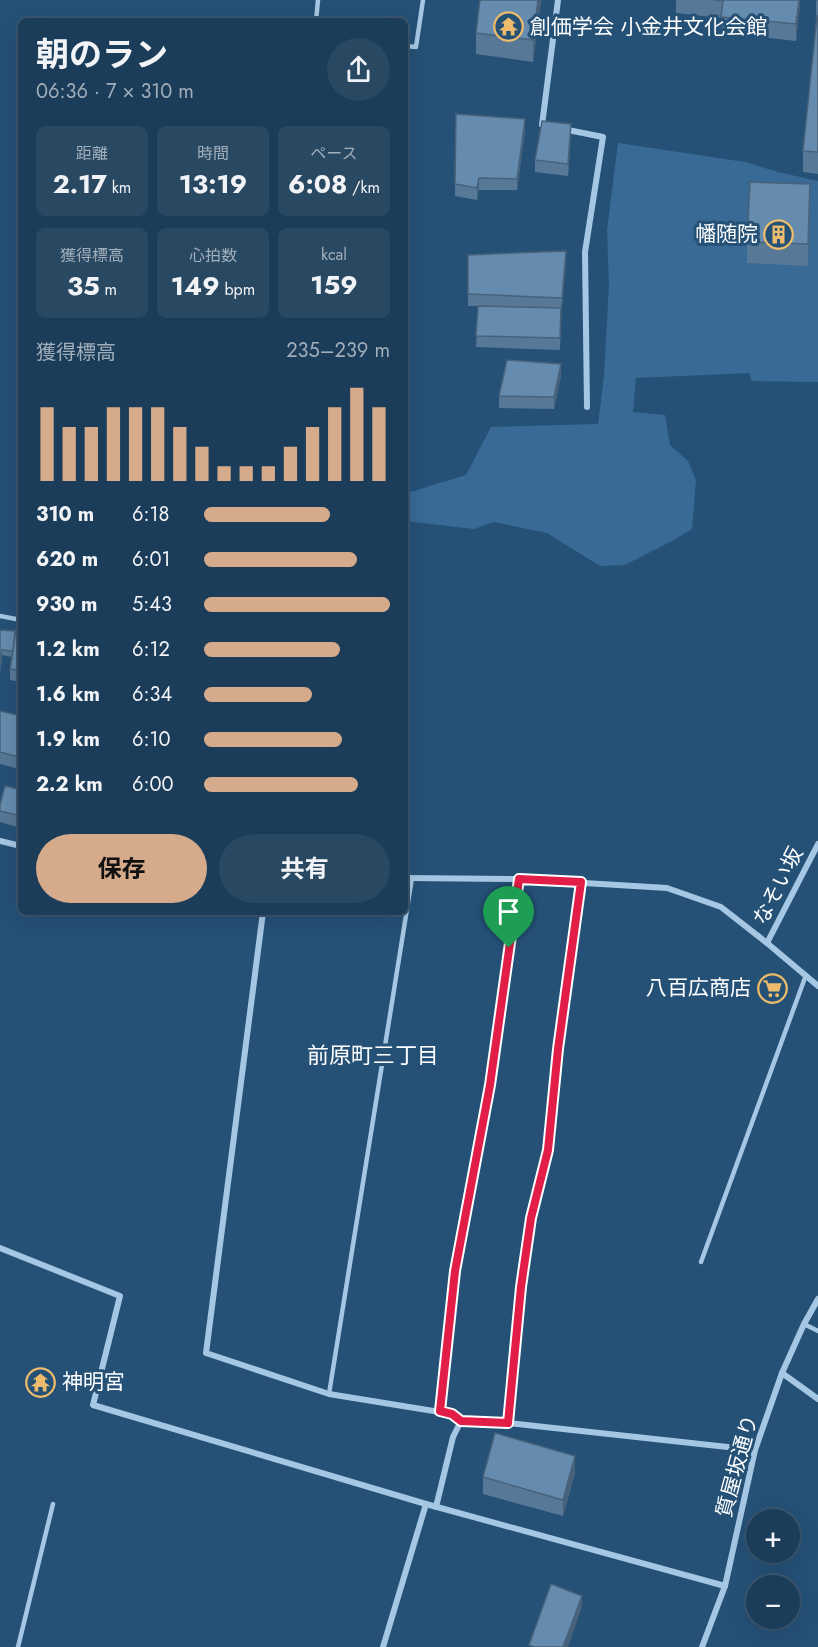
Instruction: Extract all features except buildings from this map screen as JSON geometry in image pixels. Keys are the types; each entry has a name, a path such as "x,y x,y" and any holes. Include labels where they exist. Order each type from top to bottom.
{"street":[{"path":"558,0 542,125 603,137 585,252 587,407"},
{"path":"0,841 18,845"},
{"name":"なそい坂","path":"767,943 818,844"},
{"path":"408,878 519,879 667,888 721,907 818,986"},
{"path":"508,1423 526,1252 531,1218 548,1150 558,1049 581,882"},
{"path":"263,915 206,1353 329,1394 440,1411 452,1414 461,1421 508,1423 755,1450"},
{"path":"0,1248 120,1296 93,1405 436,1507 725,1586"},
{"name":"質屋坂通り","path":"702,1647 725,1586 755,1450 782,1373 818,1299"},
{"path":"782,1373 818,1399"},
{"path":"436,1507 453,1437 461,1421"},
{"path":"383,1647 426,1504"}],"lane":[{"path":"316,18 318,0"},
{"path":"408,46 416,47 423,0"},
{"path":"0,616 18,619"},
{"path":"440,1411 455,1271 490,1085 519,879"},
{"path":"329,1394 402,915"},
{"path":"701,1262 806,975"},
{"path":"804,1324 818,1331"},
{"path":"18,1647 53,1504"}],"shaded area":[{"path":"618,143 745,162 818,181 818,382 752,381 749,373 636,378 633,412 665,415 670,445 688,461 696,480 692,529 625,565 600,566 547,533 494,522 474,529 408,521 408,492 466,475 491,427 598,424 604,376 609,284 607,230"}],"place":[{"name":"創価学会 小金井文化会館","path":"509,27"},
{"name":"幡随院","path":"779,234"},
{"name":"八百広商店","path":"772,988"},
{"name":"神明宮","path":"41,1382"}],"district":[{"name":"前原町三丁目","path":"373,1055"}],"route":[{"path":"519,879 581,882 558,1049 548,1150 531,1218 521,1287 508,1423 461,1421 452,1414 440,1411 455,1271 490,1085 509,948 519,879"}]}
